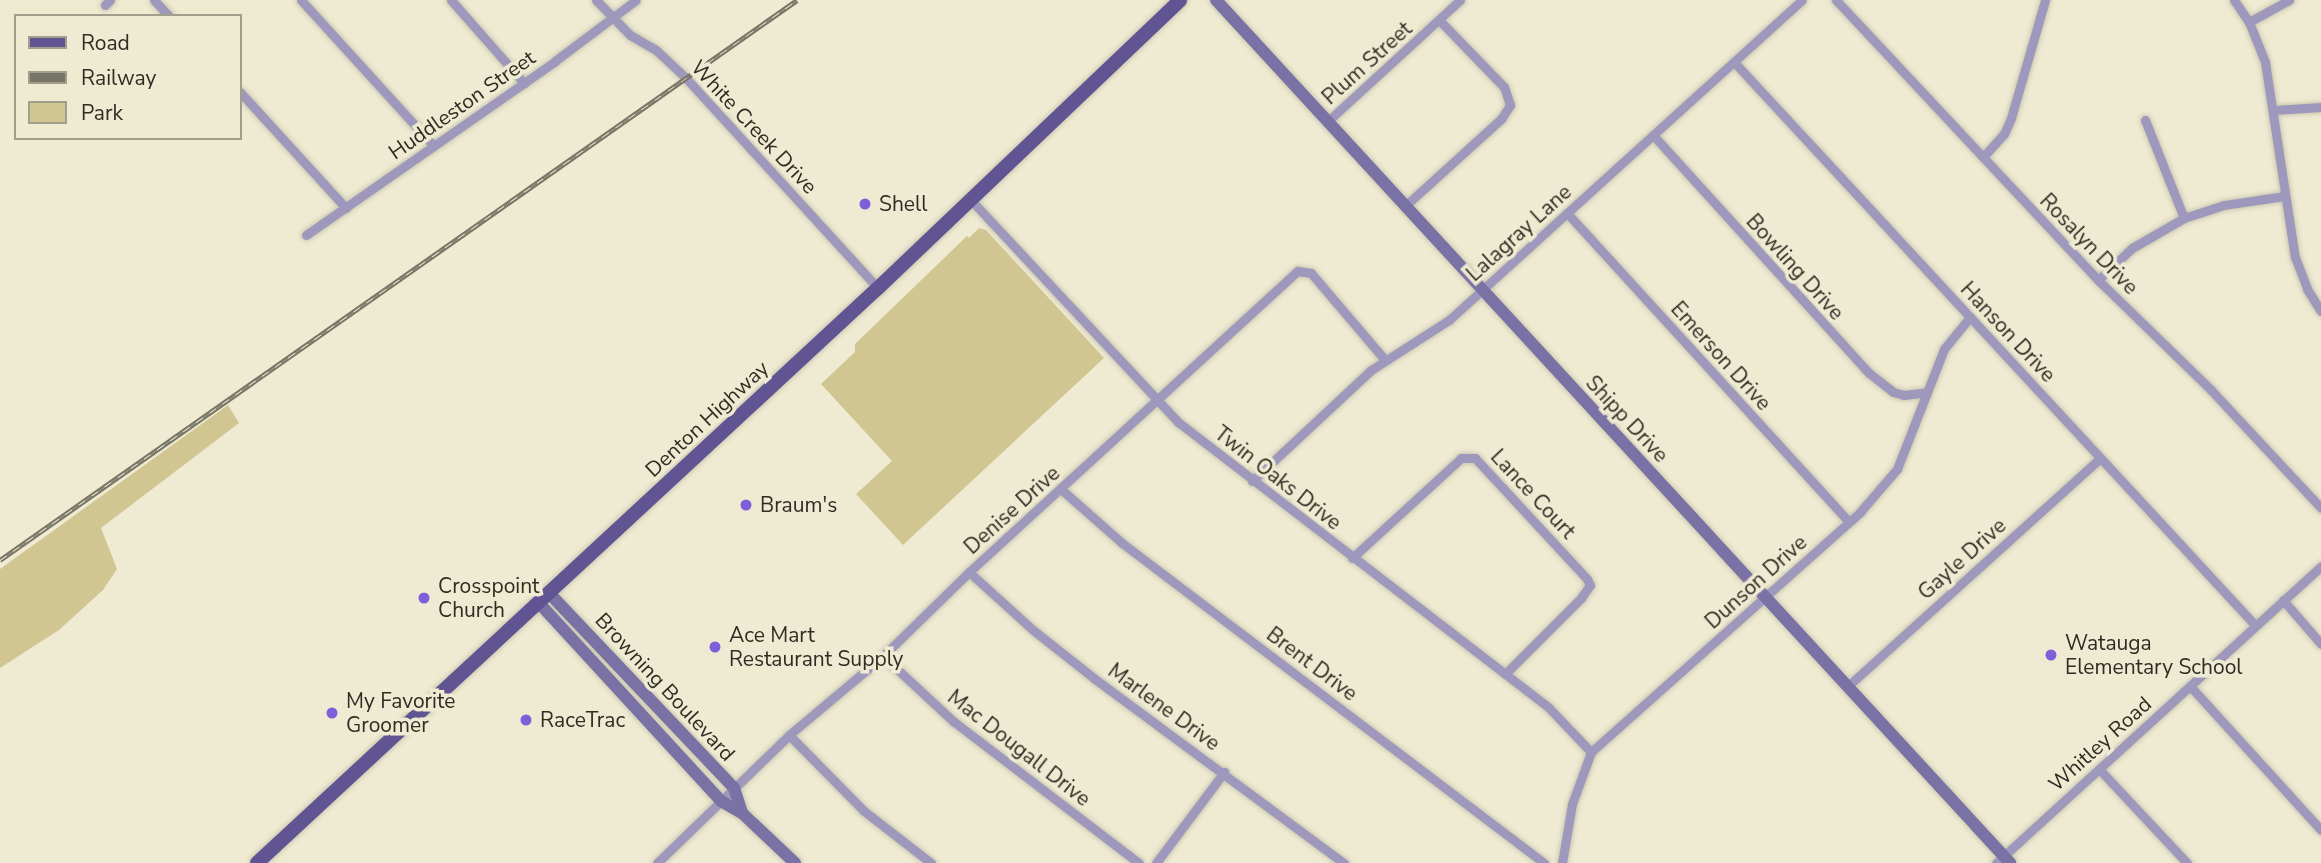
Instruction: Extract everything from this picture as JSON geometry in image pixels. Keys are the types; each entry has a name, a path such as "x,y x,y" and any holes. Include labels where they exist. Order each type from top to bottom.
{"main road":[{"name":"Denton Highway","path":"257,863 878,288 1180,0"}],"street":[{"path":"154,0 167,14"},
{"path":"301,0 434,146"},
{"path":"451,0 524,83"},
{"name":"White Creek Drive","path":"596,0 630,35 668,60 686,78 878,288"},
{"name":"Huddleston Street","path":"306,235 524,83 636,0"},
{"name":"Shipp Drive","path":"1216,0 1848,686 2003,861"},
{"name":"Plum Street","path":"1328,121 1460,0"},
{"name":"Lalagray Lane","path":"1252,481 1385,360 1434,332 1483,290 1801,0"},
{"name":"Rosalyn Drive","path":"1836,0 2098,280 2211,390 2321,508"},
{"path":"2234,0 2249,22 2265,62 2295,257 2307,289 2321,311"},
{"path":"2249,22 2289,0"},
{"path":"1983,157 2004,134 2011,118 2043,1"},
{"path":"1405,206 1501,119 1510,105 1504,87 1440,21"},
{"name":"Hanson Drive","path":"1734,62 2255,625"},
{"path":"242,94 346,208"},
{"path":"2274,110 2321,107"},
{"path":"2145,120 2184,218"},
{"name":"Bowling Drive","path":"1653,135 1869,373 1893,392 1904,395 1927,392"},
{"path":"2098,280 2132,248 2184,218 2224,205 2285,196"},
{"name":"Twin Oaks Drive","path":"971,200 1178,422 1549,708 1591,752"},
{"name":"Emerson Drive","path":"1567,213 1849,522"},
{"name":"Denise Drive","path":"662,861 789,735 883,656 969,572 1062,490 1298,271 1311,274 1385,360"},
{"name":"Dunson Drive","path":"1562,863 1572,804 1591,752 1849,522 1897,469 1944,349 1970,317"},
{"name":"Gayle Drive","path":"1848,686 2100,457"},
{"name":"Lance Court","path":"1353,558 1461,458 1475,458 1590,585 1581,598 1505,674"},
{"name":"Brent Drive","path":"1062,490 1122,543 1544,863"},
{"name":"Whitley Road","path":"2003,861 2099,769 2321,566"},
{"name":"Marlene Drive","path":"969,572 1033,631 1343,863"},
{"name":"Browning Boulevard","path":"544,598 633,682 734,788 742,813"},
{"name":"Browning Boulevard","path":"544,598 621,694 721,801 742,813 795,863"},
{"path":"2283,600 2321,644"},
{"name":"Mac Dougall Drive","path":"883,656 953,721 1139,863"},
{"path":"621,694 633,682"},
{"path":"2190,686 2321,830"},
{"path":"789,735 864,811 931,863"},
{"path":"2099,769 2187,863"},
{"path":"1156,863 1224,772"}],"green space":[{"path":"979,228 986,230 1104,358 903,545 856,494 892,461 821,384 855,352 855,344 967,236 969,238"},
{"path":"228,405 239,423 101,528 117,569 103,590 59,630 0,668 0,569"}],"railway":[{"path":"0,560 797,0"}],"place":[{"name":"Shell","path":"865,204"},
{"name":"Braum's","path":"746,505"},
{"name":"Crosspoint Church","path":"424,598"},
{"name":"Ace Mart Restaurant Supply","path":"715,647"},
{"name":"Watauga Elementary School","path":"2051,655"},
{"name":"My Favorite Groomer","path":"332,713"},
{"name":"RaceTrac","path":"526,720"}]}
